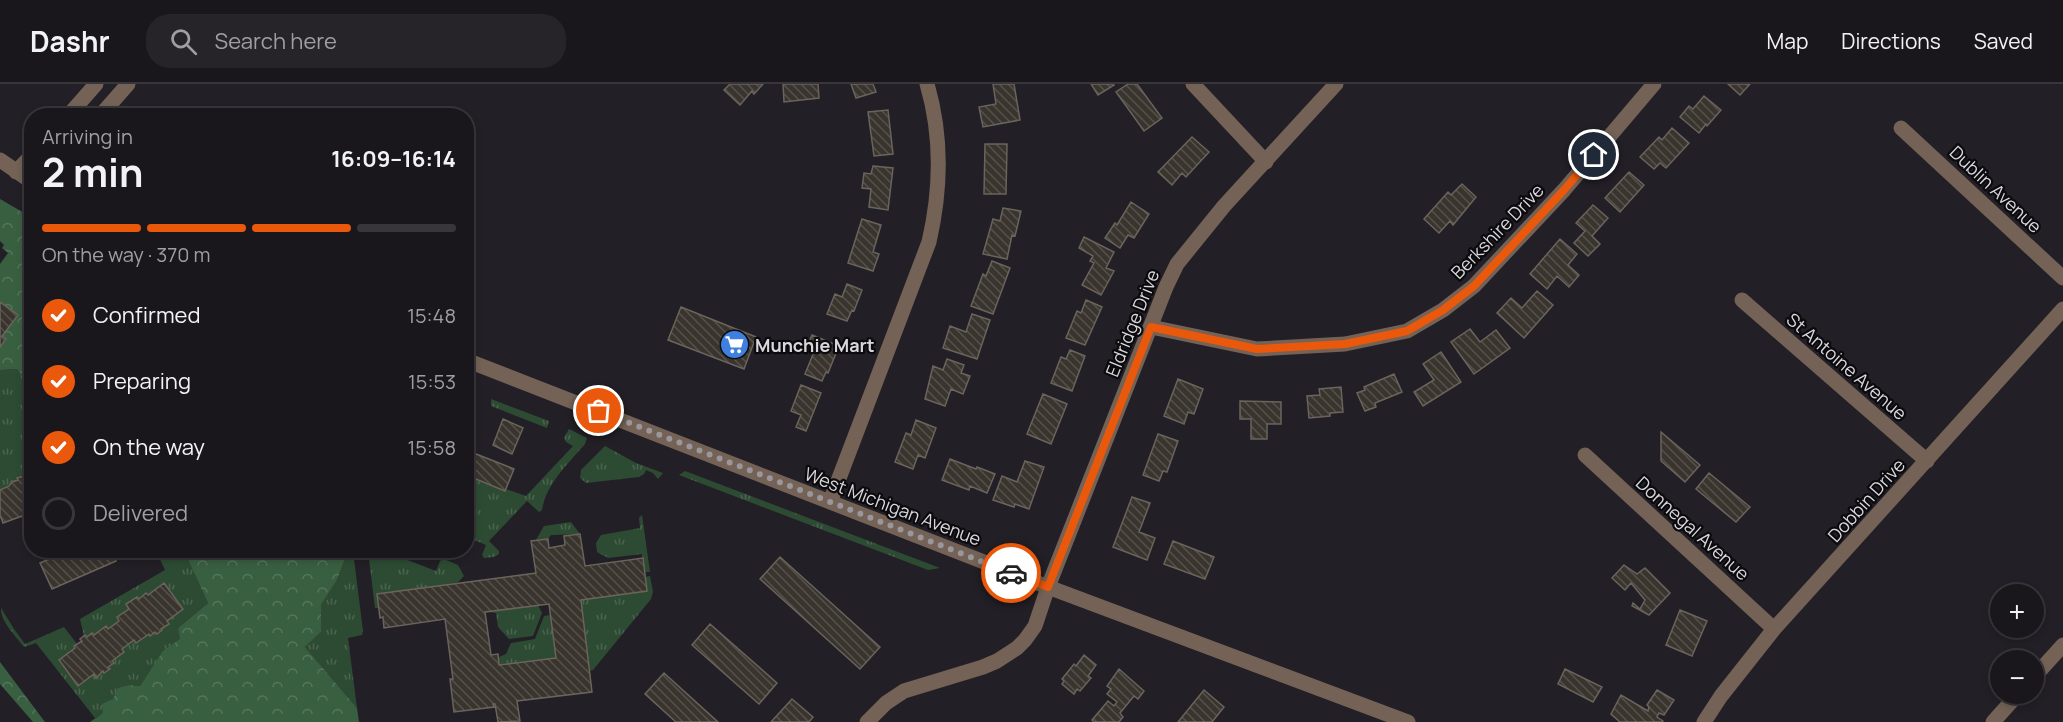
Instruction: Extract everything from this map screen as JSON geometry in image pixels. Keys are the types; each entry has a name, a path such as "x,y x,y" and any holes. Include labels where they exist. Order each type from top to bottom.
{"street":[{"path":"75,108 96,84"},
{"path":"107,108 128,84"},
{"path":"830,502 929,242 935,216 938,165 934,114 927,84"},
{"path":"1193,84 1266,162"},
{"name":"Eldridge Drive","path":"867,722 886,703 904,691 998,661 1026,640 1035,626 1048,587 1177,264 1224,206 1336,84"},
{"name":"Berkshire Drive","path":"1151,327 1257,349 1345,344 1407,331 1443,310 1474,286 1564,190 1654,84"},
{"name":"Dublin Avenue","path":"1901,128 2063,278"},
{"path":"0,160 24,177"},
{"path":"16,172 24,164"},
{"name":"St Antoine Avenue","path":"1742,300 1927,461"},
{"name":"Dobbin Drive","path":"1704,722 1721,696 1774,629 2063,309"},
{"name":"West Michigan Avenue","path":"474,363 1048,587 1408,722"},
{"name":"Donnegal Avenue","path":"1585,455 1774,629"},
{"path":"2044,666 2063,645"},
{"path":"1993,722 2009,704"}],"green space":[{"path":"0,199 24,213 24,379 17,369 0,370 0,347 6,340 2,336 18,315 0,302 0,264 8,253 2,248 4,245 0,241"},
{"path":"17,369 24,379 24,476 18,477 18,480 0,490 0,370"},
{"path":"491,399 549,421 547,428 491,406"},
{"path":"569,429 587,438 585,444 553,483 542,510 539,512 527,501 489,541 499,551 499,554 484,558 482,555 486,545 474,540 474,478 505,491 506,489 526,496 573,446 564,438"},
{"path":"605,446 636,463 663,473 658,479 646,470 639,477 586,483 580,478 581,470"},
{"path":"685,471 940,568 928,570 679,475"},
{"path":"642,515 650,572 644,572 642,554 608,558 597,552 596,543 601,535 640,528 639,518"},
{"path":"571,522 580,534 551,535 548,539 536,540 544,526"},
{"path":"159,558 187,558 208,603 178,628 181,639 163,652 140,686 130,685 113,699 103,713 95,718 36,643 24,647 1,613 1,608 25,644 64,627 77,644 59,661 78,686 94,674 96,677 109,668 112,661 124,652 122,649 134,640 136,643 149,634 150,636 155,632 157,634 169,624 167,621 183,609 164,583 148,595 146,593 139,599 137,597 126,604 129,609 117,617 119,621 108,629 106,626 94,635 92,633 87,637 84,636 80,619 165,570"},
{"path":"187,558 345,558 337,580 321,605 321,632 305,647 357,708 359,722 90,722 103,713 102,704 113,699 118,688 130,685 140,686 163,651 180,639 178,628 208,603"},
{"path":"345,558 354,558 363,631 362,635 348,638 357,708 305,647 321,632 321,605 337,580"},
{"path":"369,558 402,558 436,571 440,561 444,559 458,565 464,576 458,582 444,585 377,594 379,608 375,608"},
{"path":"650,576 653,592 651,599 593,670 589,671 581,600 646,591 645,577"},
{"path":"538,605 542,613 533,636 509,639 498,627 496,613 489,612"},
{"path":"550,615 556,658 499,665 499,657 506,654 511,643 535,639 544,616"},
{"path":"0,662 45,722 33,722 0,684"}],"building":[{"path":"730,84 763,84 754,94 752,91 740,105 724,90"},
{"path":"783,84 818,84 819,98 784,102"},
{"path":"851,84 873,84 876,92 856,98"},
{"path":"993,84 1014,84 1020,120 983,127 979,107 996,104"},
{"path":"1091,84 1113,84 1114,85 1098,95"},
{"path":"1128,84 1137,84 1162,118 1144,131 1116,92"},
{"path":"1728,84 1750,84 1740,95"},
{"path":"1704,96 1721,110 1699,133 1680,117 1689,106 1693,109"},
{"path":"888,110 893,154 874,156 868,112"},
{"path":"1672,128 1689,143 1666,168 1660,163 1654,169 1640,157 1659,137 1662,140"},
{"path":"1192,137 1209,152 1186,177 1182,173 1172,185 1158,172"},
{"path":"985,144 1007,144 1006,194 984,194"},
{"path":"873,166 893,168 888,210 869,207 871,189 862,188 864,173 871,174"},
{"path":"1629,172 1644,185 1620,212 1605,198"},
{"path":"1462,184 1476,197 1453,225 1450,221 1439,233 1424,219 1448,192 1451,195"},
{"path":"1131,202 1149,214 1134,238 1128,235 1120,248 1105,238 1115,223 1117,225"},
{"path":"1593,205 1608,218 1592,236 1600,244 1588,256 1574,243 1585,231 1576,223"},
{"path":"1003,208 1021,211 1015,236 1012,235 1007,259 983,254 993,219 1000,221"},
{"path":"862,219 881,225 873,252 879,254 873,271 848,263"},
{"path":"1084,237 1114,252 1106,268 1114,271 1101,295 1082,285 1094,263 1090,261 1093,256 1079,248"},
{"path":"1560,239 1577,254 1568,265 1579,275 1569,287 1557,276 1547,289 1530,274"},
{"path":"992,261 1010,268 993,314 971,306 983,274 986,276"},
{"path":"847,284 862,290 854,311 852,310 847,321 827,314 835,294 842,297"},
{"path":"1537,291 1553,305 1524,338 1497,313 1511,298 1522,308"},
{"path":"1086,300 1102,307 1085,345 1066,338 1077,311 1081,313"},
{"path":"0,302 18,315 2,336 6,339 0,347"},
{"path":"681,307 756,337 744,369 668,340"},
{"path":"972,314 990,320 977,359 943,348 950,326 966,332"},
{"path":"1470,329 1480,342 1496,330 1510,348 1474,374 1451,342"},
{"path":"812,335 839,346 828,373 826,372 822,381 805,374 814,352 806,349"},
{"path":"1070,350 1085,356 1072,391 1051,383 1061,357 1066,359"},
{"path":"1441,352 1461,382 1423,406 1414,392 1434,380 1423,364"},
{"path":"947,359 964,365 961,373 970,376 963,394 951,389 945,406 925,399 933,366 943,370"},
{"path":"1394,374 1402,392 1375,403 1376,407 1365,411 1357,393 1365,390 1364,387"},
{"path":"1178,379 1203,389 1194,414 1188,412 1184,424 1164,416"},
{"path":"801,385 821,393 806,431 796,427 801,415 791,411"},
{"path":"1341,387 1343,412 1309,418 1307,396 1320,395 1319,389"},
{"path":"1043,394 1067,404 1051,444 1027,434"},
{"path":"1240,401 1281,402 1281,424 1267,424 1267,439 1251,439 1251,419 1240,419"},
{"path":"503,419 523,428 512,454 493,445"},
{"path":"916,420 936,428 925,458 918,455 913,469 895,462 906,433 911,435"},
{"path":"1661,432 1700,465 1685,482 1661,461"},
{"path":"1158,434 1178,441 1167,472 1163,471 1159,481 1143,475"},
{"path":"474,453 514,469 505,491 474,478"},
{"path":"950,459 995,474 987,493 970,486 969,490 942,480"},
{"path":"1025,461 1044,467 1029,509 993,500 1002,476 1017,482"},
{"path":"1709,473 1750,507 1736,522 1696,489"},
{"path":"24,476 24,518 22,516 3,523 0,515 0,490 18,480 17,478"},
{"path":"1132,497 1150,503 1139,532 1155,538 1147,560 1113,547"},
{"path":"580,534 585,566 643,558 647,591 581,600 592,692 517,701 520,721 498,722 495,704 493,704 494,707 454,712 450,679 453,679 445,619 384,628 383,617 380,618 377,594 536,573 531,541 548,539 549,548 565,545 564,536","holes":["549,604 556,658 499,665 498,654 491,655 485,612"]},
{"path":"1173,541 1214,557 1205,579 1164,564"},
{"path":"780,557 880,647 860,669 760,579"},
{"path":"52,558 115,558 116,561 52,589 40,563"},
{"path":"1624,565 1637,574 1645,568 1670,593 1649,615 1632,606 1633,603 1640,609 1645,600 1631,583 1625,590 1612,578"},
{"path":"164,583 183,609 167,621 169,624 157,634 155,632 150,636 149,634 136,643 134,640 122,649 124,652 112,661 114,663 108,667 110,669 104,673 103,671 96,678 94,674 78,686 59,660 75,648 74,646 82,641 80,639 85,635 87,637 92,633 94,635 106,626 108,629 119,621 117,617 129,609 126,604 137,597 139,599 146,593 148,595"},
{"path":"1680,610 1707,621 1692,656 1666,645"},
{"path":"710,624 777,683 759,704 692,645"},
{"path":"1084,655 1096,665 1088,676 1091,678 1080,691 1077,689 1074,694 1062,684 1064,681 1062,679"},
{"path":"1119,669 1144,691 1138,699 1134,696 1120,713 1123,717 1119,722 1094,722 1092,720 1108,701 1114,706 1117,702 1107,694 1111,689 1107,686"},
{"path":"1565,669 1602,687 1593,702 1558,684"},
{"path":"664,673 718,722 676,722 645,694"},
{"path":"1204,690 1224,707 1212,722 1178,722"},
{"path":"1657,690 1674,700 1664,715 1659,713 1657,717 1662,722 1620,722 1611,714 1621,695 1648,711 1647,705"},
{"path":"792,699 813,717 809,722 771,722"}],"way so far":[{"path":"599,411 1011,573"}],"place":[{"name":"Munchie Mart","path":"734,345"}],"route":[{"path":"1011,573 1048,587 1151,327 1257,349 1345,344 1407,331 1443,310 1474,286 1594,155"}]}
